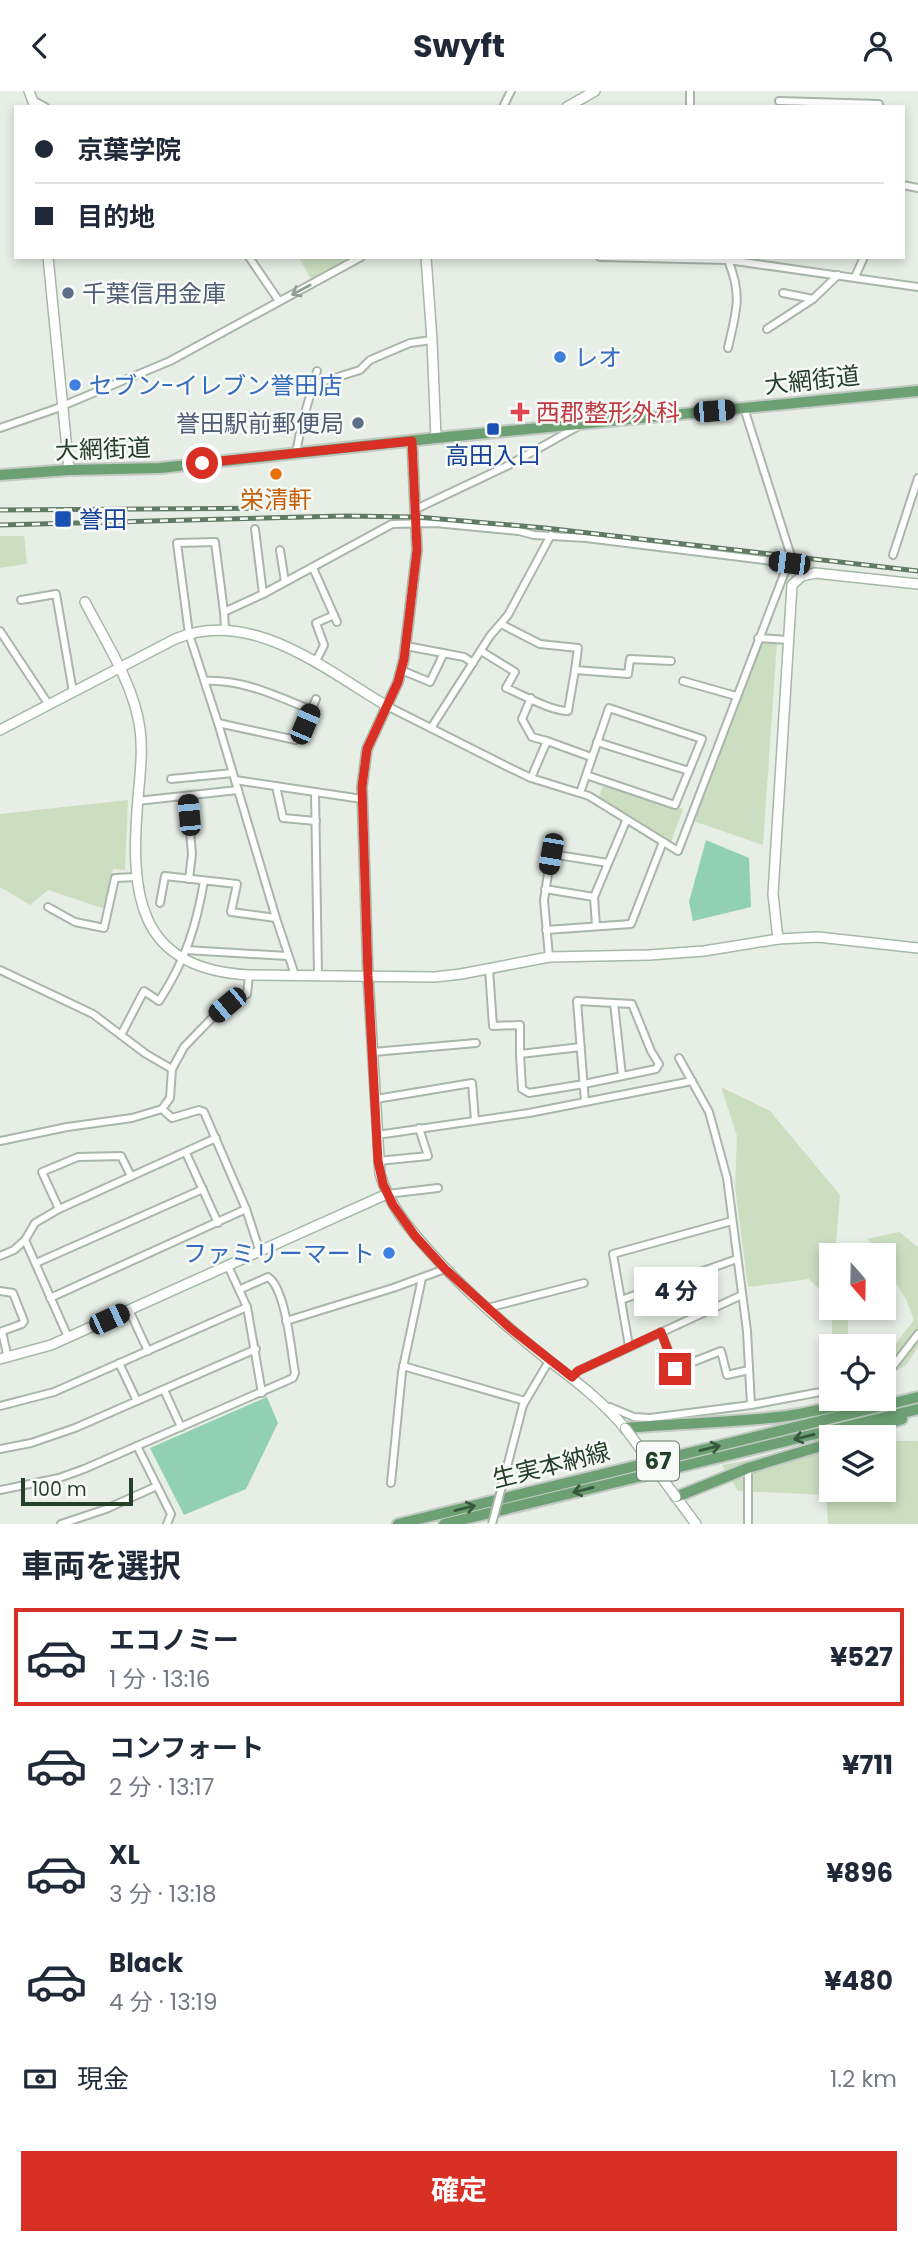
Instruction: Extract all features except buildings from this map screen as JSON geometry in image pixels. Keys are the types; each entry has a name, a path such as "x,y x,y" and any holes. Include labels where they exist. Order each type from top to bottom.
{"main road":[{"name":"大網街道","path":"0,475 160,468 744,408 917,395"},
{"name":"生実本納線","path":"398,1524 918,1397"},
{"name":"67","path":"625,1427 788,1416 864,1401 899,1402"},
{"name":"生実本納線","path":"444,1524 918,1409"},
{"path":"885,1425 918,1414"},
{"name":"67","path":"676,1497 748,1468 819,1447"}],"street":[{"path":"29,91 34,104"},
{"path":"571,105 595,91"},
{"path":"779,101 879,105"},
{"path":"48,259 69,470"},
{"path":"250,259 279,301"},
{"path":"0,428 170,361 357,259"},
{"path":"426,259 436,438"},
{"path":"706,259 855,277 918,288"},
{"path":"855,277 863,259"},
{"path":"727,348 737,302 737,283 728,260"},
{"path":"767,329 813,299 838,275"},
{"path":"783,293 813,299"},
{"path":"312,385 360,370 370,360 410,343 432,340"},
{"path":"296,453 317,370"},
{"path":"0,730 189,633 225,630 262,636 315,663 387,706 531,778 589,796 678,851 789,563 788,542 744,408"},
{"path":"416,509 509,465 579,425"},
{"path":"412,441 417,550 406,646 401,670 364,760 362,799 378,1161 387,1194 399,1216 445,1269 487,1308 606,1405 696,1524"},
{"path":"893,555 918,478"},
{"path":"225,612 393,524 435,523 519,531 534,535 789,563"},
{"path":"255,529 263,594"},
{"path":"431,728 508,615 551,535"},
{"path":"225,630 215,542 177,543 189,633 295,975"},
{"path":"280,549 285,582"},
{"path":"313,568 335,618 316,623 324,645 315,663"},
{"path":"778,939 773,894 792,585 802,576 815,573 918,584"},
{"path":"21,600 56,594 73,692"},
{"path":"85,602 128,689 139,726 141,764 137,801 137,877 139,898 151,927 171,950 185,954 287,956"},
{"path":"481,651 515,672 506,688 557,711 568,711 578,648 540,644 501,624"},
{"path":"0,631 49,705"},
{"path":"758,638 788,641"},
{"path":"406,646 464,657 473,663"},
{"path":"401,670 430,682 444,653"},
{"path":"575,670 628,674 630,659 671,661"},
{"path":"205,681 225,680 311,710"},
{"path":"683,681 736,697"},
{"path":"531,698 522,719 532,737 591,757"},
{"path":"218,723 296,740 299,739 316,699"},
{"path":"580,793 591,757 609,708 702,739 675,805 586,775"},
{"path":"531,778 547,741"},
{"path":"597,741 689,771"},
{"path":"171,779 234,777 362,799"},
{"path":"276,786 283,818 316,821"},
{"path":"137,801 238,790"},
{"path":"315,792 318,975"},
{"path":"187,796 192,854 189,879"},
{"path":"596,926 594,897 626,821"},
{"path":"546,930 631,924 663,842"},
{"path":"549,957 545,889 551,854 608,863"},
{"path":"160,903 165,876 237,884 231,912 276,918"},
{"path":"48,907 75,922 104,929 115,878 137,877"},
{"path":"121,1035 144,991 159,1001 178,971 198,913 204,881"},
{"path":"545,889 594,897"},
{"path":"185,954 200,967 250,975 435,977 549,957 704,951 778,939 818,937 918,948"},
{"path":"489,969 493,1026 520,1025 522,1090 529,1093 584,1084 656,1069 659,1064 650,1051 632,1004 577,1001 584,1084 585,1102"},
{"path":"0,970 93,1014 146,1054 172,1069"},
{"path":"0,1141 67,1127 132,1118 162,1109 170,1098 172,1069 184,1047 227,1005 247,994 250,975"},
{"path":"614,1003 622,1076"},
{"path":"373,1052 476,1043"},
{"path":"520,1054 581,1047"},
{"path":"679,1058 709,1112 727,1178 747,1331 751,1405"},
{"path":"377,1135 585,1102 692,1081"},
{"path":"376,1100 472,1083 475,1120"},
{"path":"162,1109 175,1119 202,1111 246,1209 260,1252"},
{"path":"378,1161 428,1156 419,1128"},
{"path":"0,1256 14,1250 25,1240 35,1223 59,1209 216,1138"},
{"path":"186,1153 218,1223"},
{"path":"59,1209 42,1172 78,1157 121,1156 131,1176"},
{"path":"0,1291 13,1293 24,1321 1,1332 4,1358 51,1345 387,1194 438,1188"},
{"path":"36,1263 203,1189"},
{"path":"50,1298 246,1209"},
{"path":"629,1346 613,1254 732,1221"},
{"path":"25,1240 68,1337"},
{"path":"621,1300 737,1259"},
{"path":"228,1266 241,1289 247,1307 262,1393"},
{"path":"286,1321 445,1269"},
{"path":"0,1490 59,1478 287,1382 295,1373 286,1321 274,1281 268,1277 241,1289"},
{"path":"391,1483 403,1366 422,1278"},
{"path":"487,1308 584,1283"},
{"path":"572,1377 578,1371 629,1346 742,1295"},
{"path":"0,1406 54,1392 247,1307"},
{"path":"129,1310 148,1351"},
{"path":"661,1332 675,1369 721,1351 727,1375 749,1370"},
{"path":"896,1362 918,1334"},
{"path":"0,1449 31,1443 75,1428 256,1349"},
{"path":"492,1524 525,1401 549,1360"},
{"path":"119,1363 137,1401"},
{"path":"403,1366 525,1401"},
{"path":"164,1390 181,1427"},
{"path":"606,1405 620,1413 650,1418 751,1405 819,1392"},
{"path":"137,1446 171,1514 171,1520 167,1524"},
{"path":"748,1468 748,1524"},
{"path":"64,1524 157,1486"}],"shaded area":[{"path":"300,259 345,259 346,262 312,281"},
{"path":"0,536 24,536 27,564 0,568"},
{"path":"777,642 763,845 693,821 758,643"},
{"path":"604,783 683,809 671,842 599,797"},
{"path":"128,800 125,870 113,869 105,909 48,890 30,905 0,887 0,814"},
{"path":"706,840 749,858 751,907 693,921 689,902"},
{"path":"721,1087 770,1111 840,1195 836,1243 819,1243 819,1289 809,1279 748,1287 735,1187 737,1136"},
{"path":"899,1232 918,1247 918,1347 907,1364 896,1372 896,1343 914,1320 896,1283 896,1243 870,1243 867,1239"},
{"path":"832,1320 848,1320 848,1334 832,1334"},
{"path":"267,1397 278,1423 246,1489 184,1515 150,1448"},
{"path":"896,1441 918,1441 918,1524 828,1524 826,1502 896,1502"},
{"path":"819,1448 819,1495 738,1491 722,1465"}],"railway":[{"path":"0,510 280,508"},
{"path":"0,525 343,516 417,517 545,528 918,571"}],"place":[{"name":"千葉信用金庫","path":"68,293"},
{"name":"レオ","path":"560,357"},
{"name":"セブン-イレブン誉田店","path":"75,385"},
{"name":"西郡整形外科","path":"520,412"},
{"name":"誉田駅前郵便局","path":"358,423"},
{"name":"高田入口","path":"493,429"},
{"name":"栄清軒","path":"276,474"},
{"name":"誉田","path":"63,519"},
{"name":"ファミリーマート","path":"389,1253"}],"route":[{"path":"202,463 412,441 417,550 404,659 398,682 367,749 362,787 368,976 380,1174 399,1216 445,1269 510,1328 572,1377 578,1371 661,1332 675,1369"}]}
